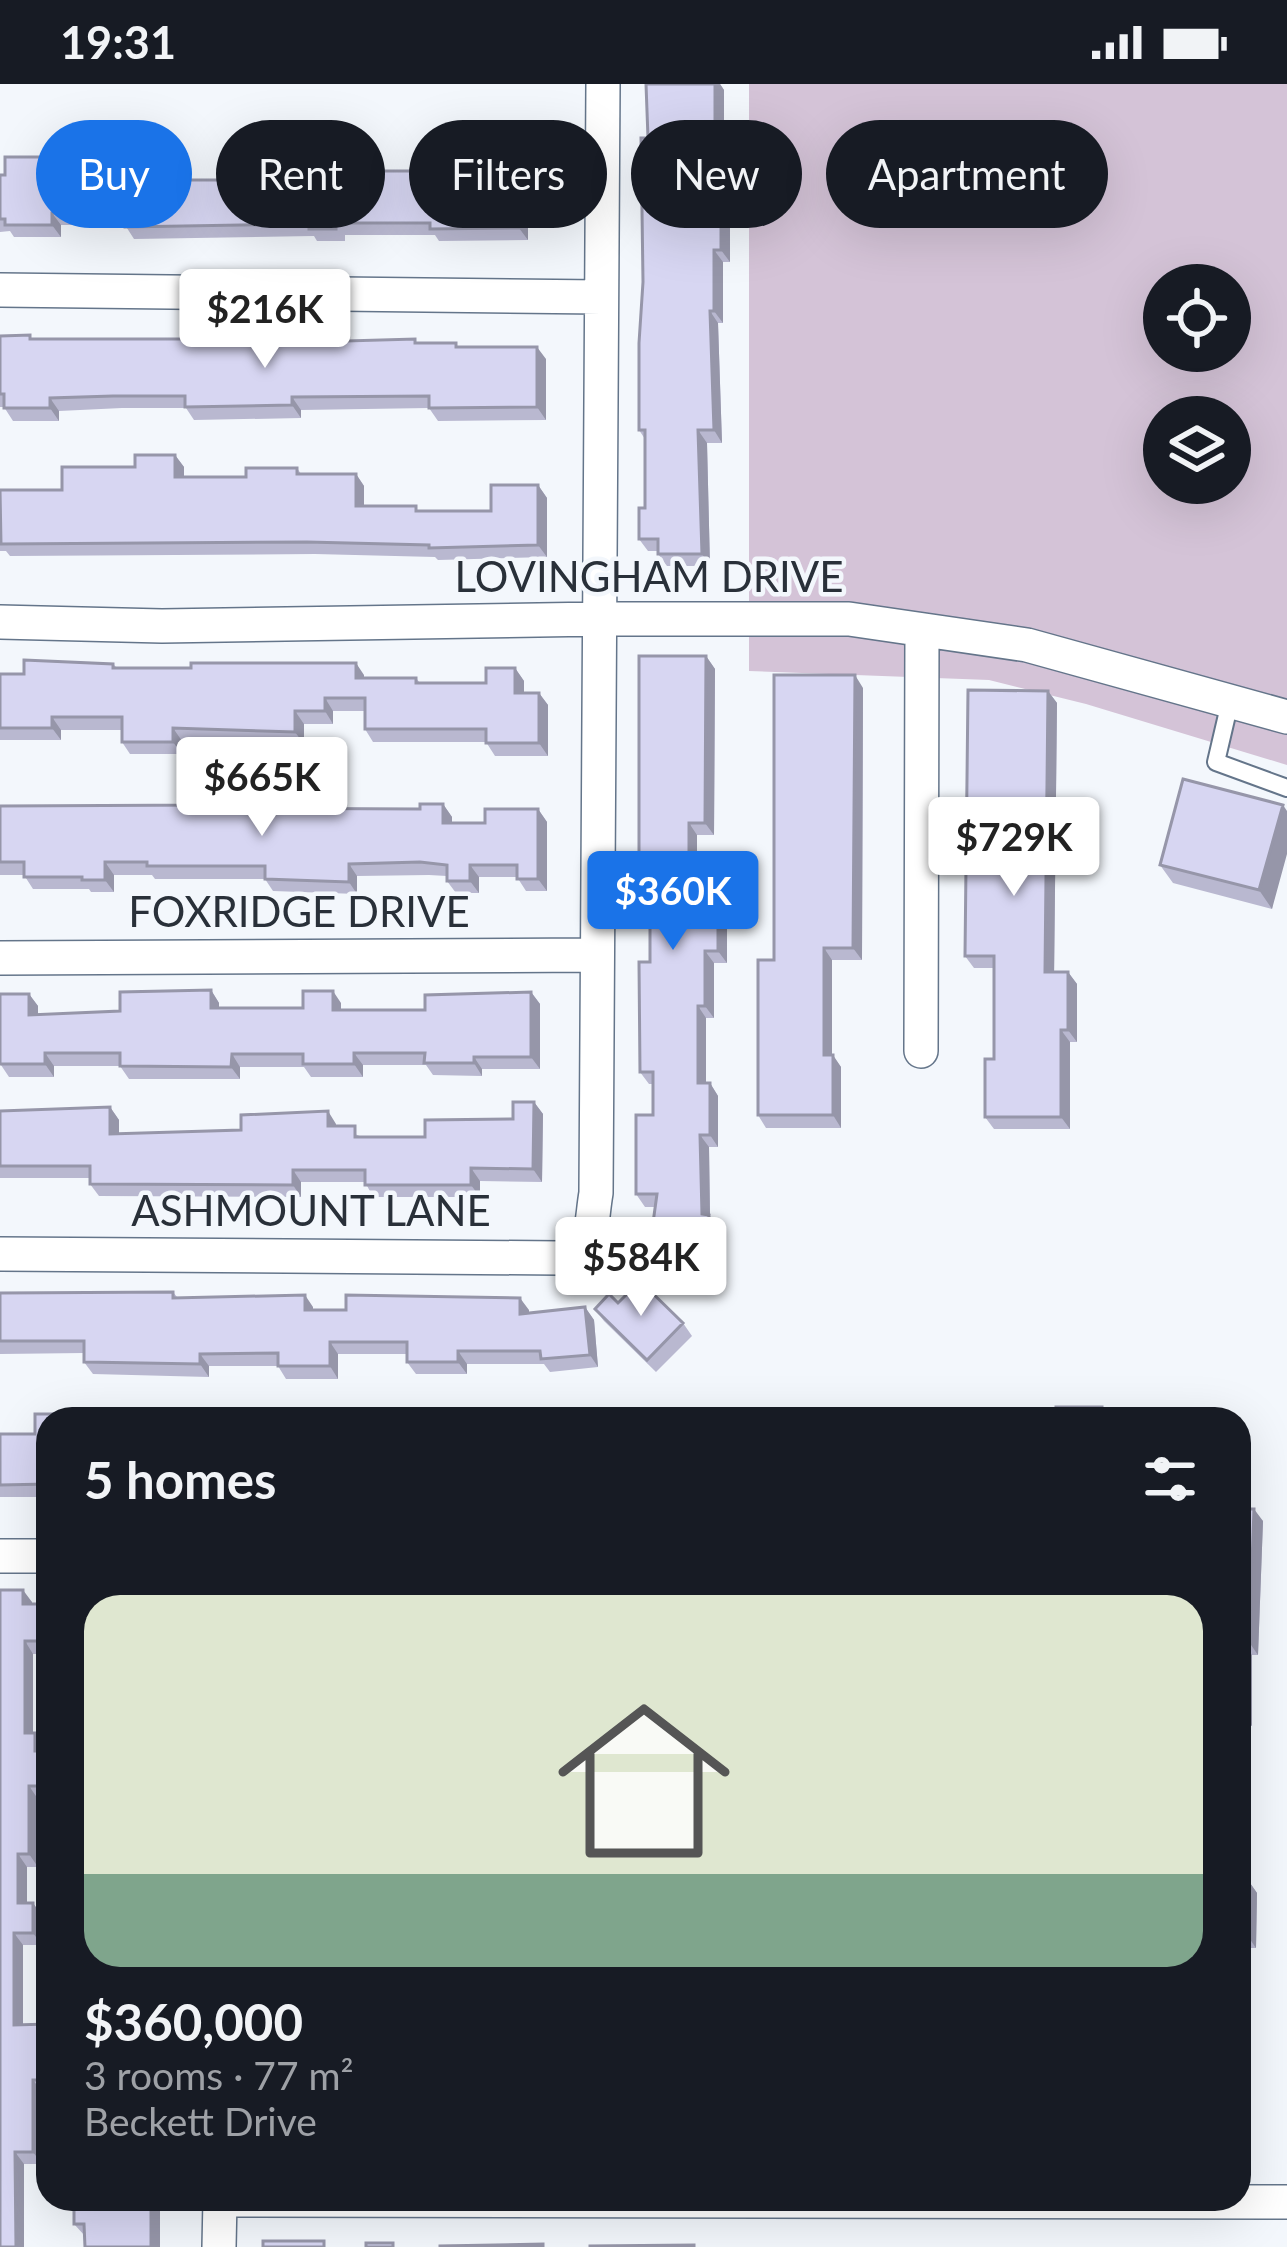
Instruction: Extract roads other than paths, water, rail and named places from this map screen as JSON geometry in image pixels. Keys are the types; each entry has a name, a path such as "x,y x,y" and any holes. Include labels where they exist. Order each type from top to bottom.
{"street":[{"path":"598,956 603,84"},
{"path":"0,290 601,297"},
{"name":"LOVINGHAM DRIVE","path":"0,622 162,626 849,620 1027,645 1287,717"},
{"path":"921,1051 922,630"},
{"name":"FOXRIDGE DRIVE","path":"0,958 598,956"},
{"name":"ASHMOUNT LANE","path":"0,1254 561,1258 581,1249 590,1236 596,1192 598,956"},
{"path":"0,1556 36,1556"},
{"path":"1251,2202 1287,2202"},
{"path":"219,2247 220,2211"}],"lane":[{"path":"1230,701 1216,762 1287,788"}]}
